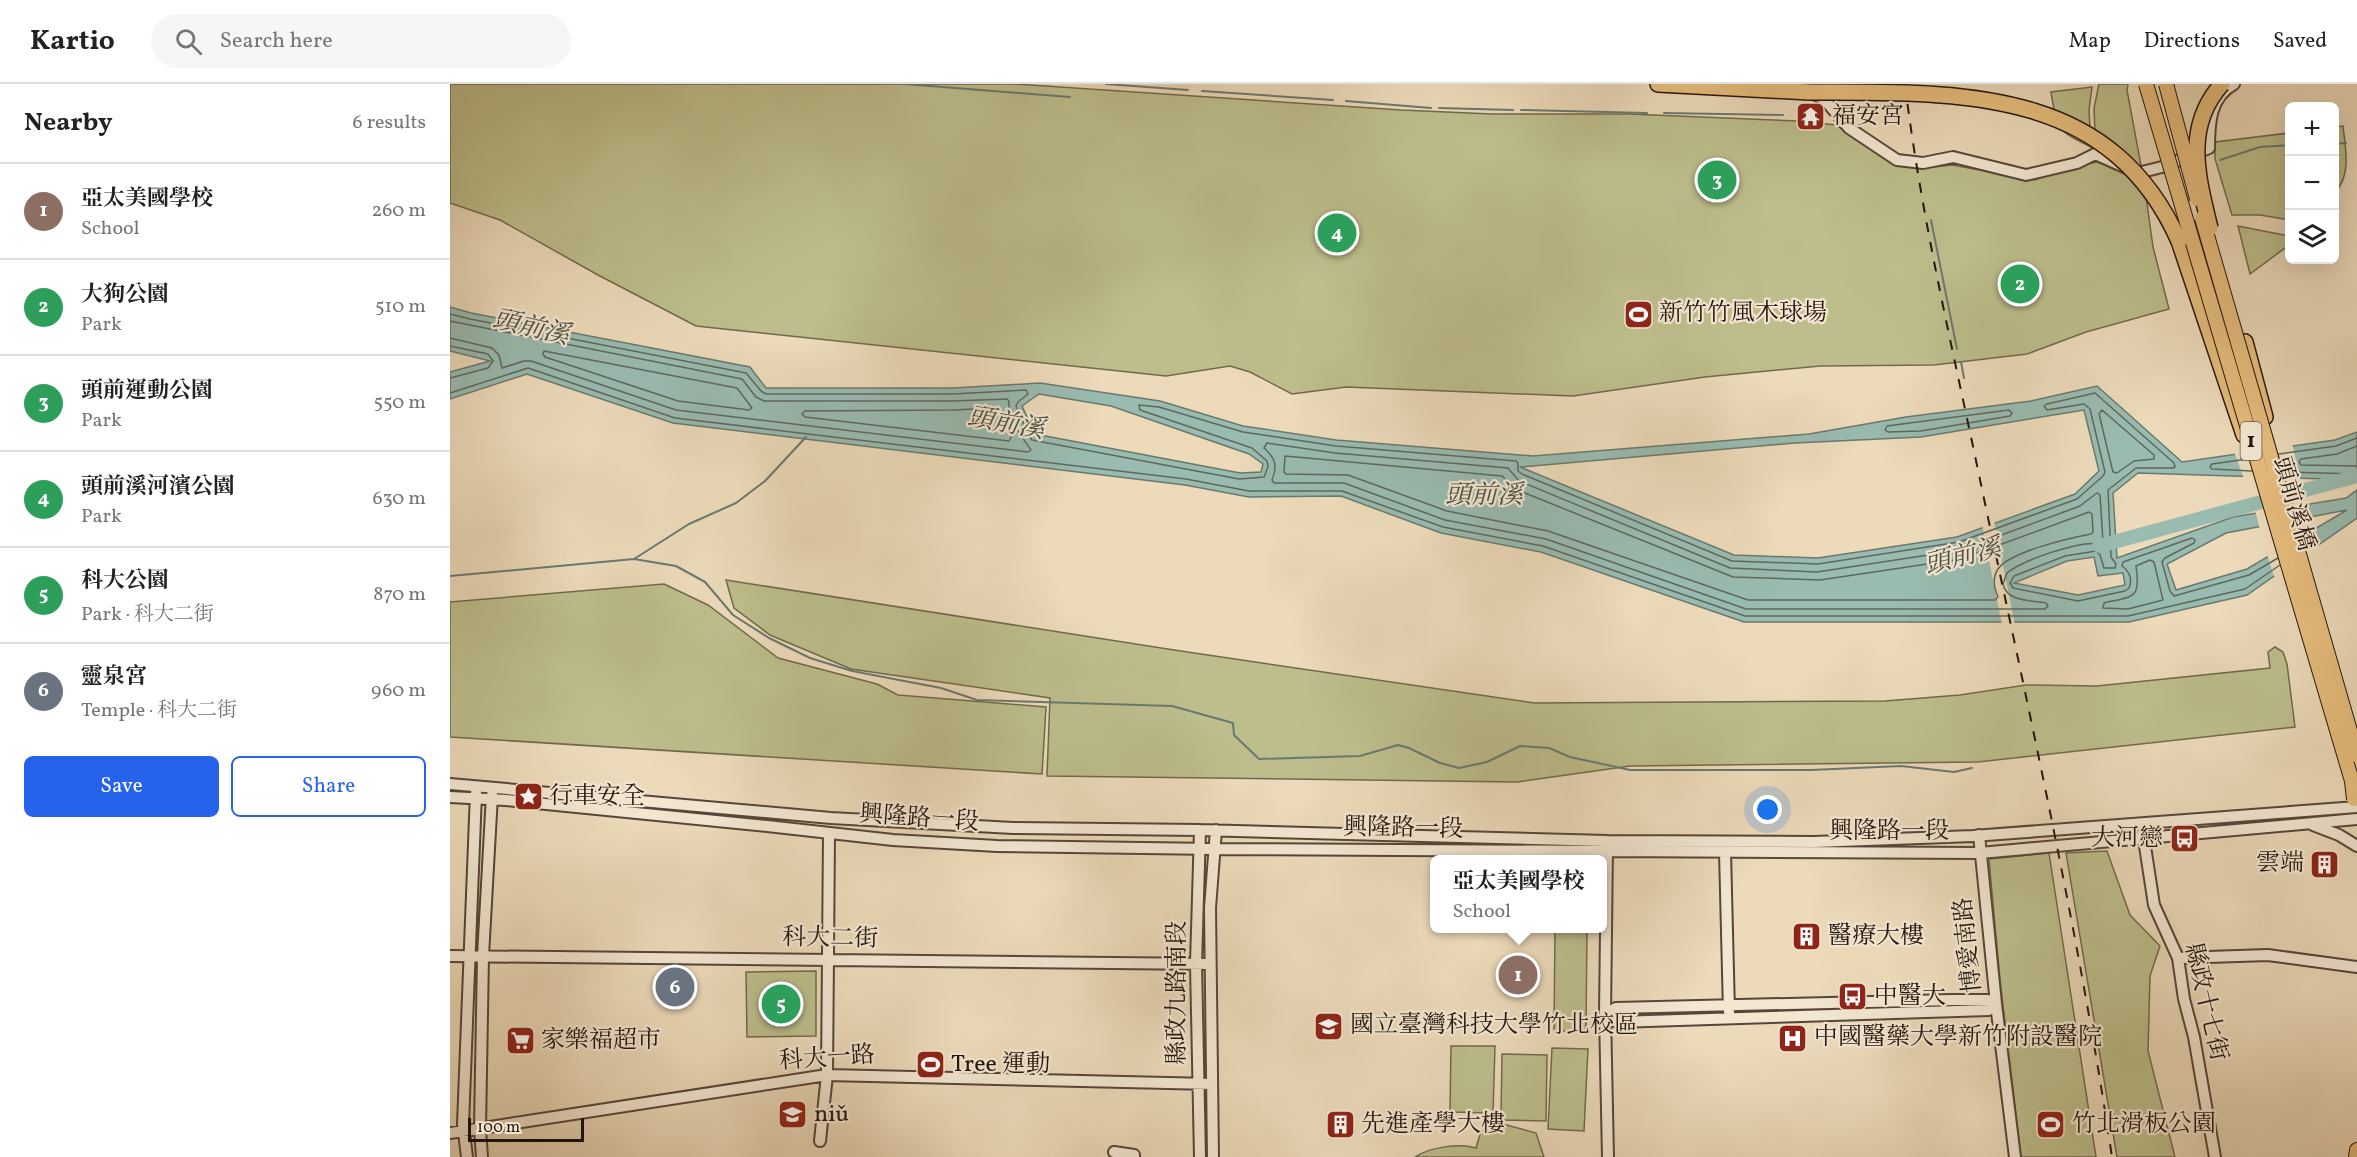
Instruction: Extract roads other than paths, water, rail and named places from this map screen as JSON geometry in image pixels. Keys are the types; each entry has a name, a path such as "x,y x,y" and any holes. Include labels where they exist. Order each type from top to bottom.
{"highway":[{"path":"1658,84 1967,97 2015,105 2064,122 2087,134 2123,160 2154,195 2179,241 2232,404 2272,487"},
{"path":"1809,92 1929,84"},
{"path":"2222,84 2213,94 2202,114 2197,136 2198,175 2211,228 2260,394 2272,487"}],"main road":[{"name":"頭前溪橋","path":"2146,84 2357,755"},
{"name":"頭前溪橋","path":"2166,84 2352,781 2356,808"},
{"path":"2356,1157 2357,1150"}],"street":[{"path":"1795,84 1824,99 1849,128 1897,160 1923,163 1953,157 2026,175 2077,163 2095,154 2138,173 2162,167 2210,148 2209,126 2214,106 2223,92 2234,84"},
{"name":"興隆路一段","path":"450,784 476,792 893,840 997,846 1215,849 1607,847 1814,842 1979,835 2356,808"},
{"path":"466,1157 464,1132 468,956 476,792"},
{"name":"興隆路一段","path":"450,797 476,792"},
{"path":"482,1157 480,1129 483,956 492,794"},
{"name":"興隆路一段","path":"492,794 831,818 1013,828 1216,830 1725,852 1980,853 2310,824 2356,808"},
{"name":"縣政十七街","path":"2142,824 2154,905 2178,958 2215,1157"},
{"path":"2310,824 2339,835 2357,846"},
{"name":"縣政九路南段","path":"1200,830 1196,964 1200,1157"},
{"name":"縣政九路南段","path":"1213,1157 1210,908 1216,830"},
{"path":"820,1141 827,1075 829,834"},
{"name":"博愛南路","path":"1979,835 1996,1004 2015,1157"},
{"path":"1607,847 1607,855"},
{"path":"1725,852 1729,1018"},
{"path":"1606,933 1608,1157"},
{"path":"2178,958 2268,955 2357,967"},
{"name":"科大二街","path":"450,956 1210,964"},
{"path":"1952,1000 1988,1000 1996,1004 1989,1010 1617,1022 1605,1014 1616,1008 1952,1000"},
{"name":"科大一路","path":"450,1132 464,1132 827,1075 1211,1084"},
{"path":"1114,1152 1134,1155 1134,1157"}],"water":[{"name":"頭前溪","path":"450,307 750,367 766,388 953,388 1040,383 1160,401 1243,426 1336,440 1533,456 1809,434 1906,417 2031,401 2097,386 2182,462 2335,440 2357,432 2357,480 2138,473 2113,493 2117,558 2233,517 2346,498 2357,490 2357,518 2247,595 2129,622 1744,622 1541,552 1441,533 1341,496 1249,497 1185,485 673,423 527,374 450,399 450,372 490,361 450,351","holes":["1039,394 1111,406 1249,454 1263,464 1261,472 1240,473 1035,434 1022,406","2084,410 2099,471 2075,494 1957,537 1818,558 1734,555 1520,467 1795,443 1921,437","2347,510 2247,569 2176,590 2167,564 2226,533","2094,557 2098,576 2123,573 2125,585 2078,595 2014,583 2067,561"]}],"waterway":[{"path":"905,84 1070,97"},
{"path":"1106,84 1188,90"},
{"path":"1202,91 1333,100"},
{"path":"1346,101 1431,108"},
{"path":"1439,108 1513,110"},
{"path":"1521,110 1647,113"},
{"path":"1664,113 1783,115"},
{"path":"2339,144 2346,143"},
{"path":"2220,160 2260,147 2285,145"},
{"path":"1931,220 1957,349"},
{"path":"1961,362 1964,378"},
{"path":"634,559 689,524 736,503 765,481 806,437"},
{"name":"頭前溪","path":"2099,546 2357,476"},
{"path":"450,576 634,559 676,566 705,582 733,615 769,638 810,658 852,671 941,688 977,700 1172,706 1233,723 1234,735 1259,759 1360,756 1398,745 1440,763 1459,768 1487,762 1520,746 1549,748 1570,757 1630,770 1811,770 1901,766 1954,772 1972,768"}],"railway":[{"path":"1905,84 1918,176 1935,268 2066,891 2112,1157"}],"place":[{"name":"福安宮","path":"1811,117"},
{"name":"頭前運動公園","path":"1717,180"},
{"name":"頭前溪河濱公園","path":"1337,233"},
{"name":"大狗公園","path":"2020,284"},
{"name":"新竹竹風木球場","path":"1638,314"},
{"name":"行車安全","path":"528,797"},
{"name":"大河戀","path":"2184,839"},
{"name":"雲端","path":"2325,864"},
{"name":"醫療大樓","path":"1807,937"},
{"name":"亞太美國學校","path":"1518,975"},
{"name":"靈泉宮","path":"675,987"},
{"name":"中醫大","path":"1853,997"},
{"name":"科大公園","path":"781,1004"},
{"name":"國立臺灣科技大學竹北校區","path":"1329,1026"},
{"name":"中國醫藥大學新竹附設醫院","path":"1793,1038"},
{"name":"家樂福超市","path":"520,1041"},
{"name":"Tree 運動","path":"930,1065"},
{"name":"niǔ","path":"793,1115"},
{"name":"先進產學大樓","path":"1340,1125"},
{"name":"竹北滑板公園","path":"2051,1125"}]}
